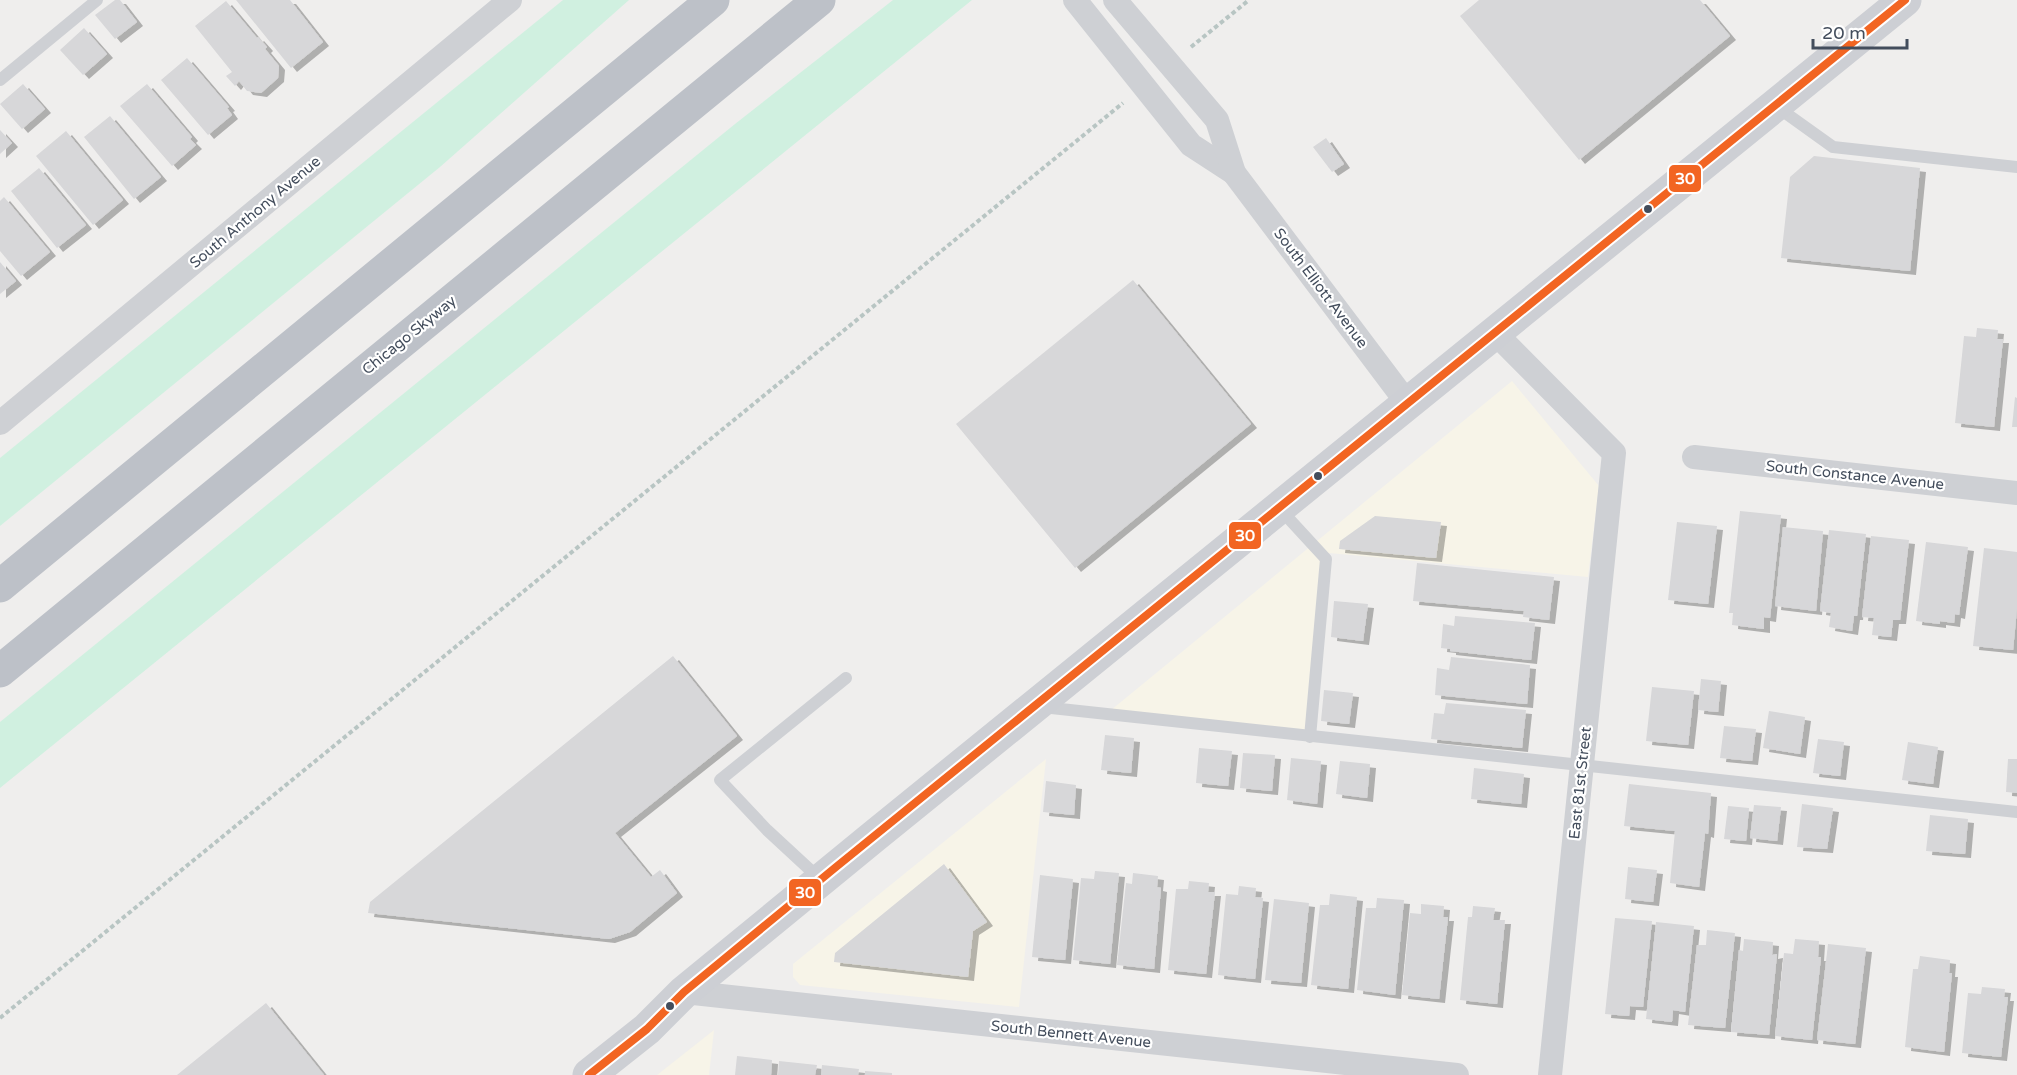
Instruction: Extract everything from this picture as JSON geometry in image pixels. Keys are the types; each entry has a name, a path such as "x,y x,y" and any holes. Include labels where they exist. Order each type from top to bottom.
{"highway":[{"path":"0,586 713,0"},
{"name":"Chicago Skyway","path":"0,672 819,0"}],"main road":[{"path":"590,1075 647,1029 684,992 1032,706 1905,0"}],"street":[{"name":"South Anthony Avenue","path":"0,423 510,0"},
{"name":"South Elliott Avenue","path":"1075,0 1191,145 1234,173"},
{"name":"South Elliott Avenue","path":"1115,0 1217,120 1234,173 1408,404"},
{"name":"East 81st Street","path":"1495,333 1614,453 1550,1075"},
{"name":"South Constance Avenue","path":"1694,458 2017,493"},
{"name":"South Bennett Avenue","path":"684,992 1457,1075"}],"lane":[{"path":"0,80 97,0"},
{"path":"1775,105 1833,147 2017,167"},
{"path":"1279,508 1326,559 1310,736"},
{"path":"821,880 767,830 720,780 846,678"},
{"path":"1032,706 2017,812"}],"path":[{"path":"1202,39 1249,0"},
{"path":"0,1018 1121,104"}],"shaded area":[{"path":"1512,381 1599,486 1588,577 1329,553 1326,559 1310,737 1105,715"},
{"path":"1046,759 1019,1007 800,985 793,977 793,964"},
{"path":"714,1030 709,1075 657,1075"}],"green space":[{"path":"563,0 629,0 440,167 0,526 0,458"},
{"path":"893,0 972,0 0,788 0,722 735,124"}],"building":[{"path":"115,0 120,0 137,22 115,39 95,15"},
{"path":"236,0 290,0 323,42 291,68"},
{"path":"1479,0 1700,0 1730,36 1579,160 1460,16"},
{"path":"226,1 267,47 265,49 279,66 278,78 261,93 247,91 239,81 235,86 226,76 232,72 195,26"},
{"path":"84,28 107,54 83,75 60,50"},
{"path":"187,58 229,107 227,108 232,115 208,135 161,80"},
{"path":"23,84 45,109 22,129 0,104"},
{"path":"147,84 192,137 190,139 196,145 172,166 120,106"},
{"path":"110,116 161,177 134,199 84,137"},
{"path":"0,130 12,143 0,154"},
{"path":"66,131 123,200 93,225 36,156"},
{"path":"1326,138 1344,164 1332,172 1313,147"},
{"path":"1814,156 1920,168 1910,271 1781,258 1790,177"},
{"path":"39,168 86,225 57,248 11,191"},
{"path":"4,197 50,252 21,276 0,251 0,201"},
{"path":"0,262 16,281 0,294"},
{"path":"1133,280 1251,424 1075,568 956,424"},
{"path":"1977,328 1998,330 1997,339 2003,339 1994,427 1955,423 1964,336 1976,337"},
{"path":"2015,397 2017,398 2017,427 2012,427"},
{"path":"1740,511 1781,515 1770,618 1764,617 1764,629 1732,625 1733,613 1729,613"},
{"path":"1375,516 1441,522 1436,558 1339,549 1340,541"},
{"path":"1677,522 1717,526 1708,604 1668,600"},
{"path":"1783,527 1823,531 1816,611 1775,606"},
{"path":"1829,530 1866,534 1857,616 1854,616 1852,631 1829,627 1831,613 1820,611"},
{"path":"1871,536 1909,540 1900,620 1893,620 1891,637 1872,635 1874,618 1862,617"},
{"path":"1926,542 1968,547 1959,615 1955,614 1954,623 1916,621"},
{"path":"1984,548 2017,552 2017,609 2013,650 1973,646"},
{"path":"1417,563 1554,577 1549,620 1523,617 1524,611 1413,601"},
{"path":"1334,601 1368,604 1363,641 1331,637"},
{"path":"1455,616 1535,623 1531,660 1441,648 1443,624 1454,626"},
{"path":"673,656 737,736 615,833 651,877 660,870 677,893 630,932 609,939 368,913 370,902"},
{"path":"1451,657 1530,665 1527,704 1435,695 1437,668 1449,670"},
{"path":"1701,679 1721,681 1718,712 1698,710"},
{"path":"1652,687 1694,691 1688,745 1646,741"},
{"path":"1324,690 1353,693 1349,724 1321,721"},
{"path":"1446,703 1526,710 1522,748 1431,739 1434,713 1444,714"},
{"path":"1769,711 1805,717 1800,754 1763,748"},
{"path":"1724,726 1756,729 1752,761 1720,758"},
{"path":"1105,735 1134,738 1131,773 1101,770"},
{"path":"1818,739 1844,742 1840,776 1813,773"},
{"path":"1908,742 1938,747 1933,784 1902,780"},
{"path":"1199,748 1232,751 1228,786 1196,783"},
{"path":"1243,753 1275,755 1272,791 1240,788"},
{"path":"1291,758 1321,761 1317,804 1287,800"},
{"path":"2008,759 2017,759 2017,793 2006,792"},
{"path":"1340,761 1370,764 1367,798 1336,794"},
{"path":"1474,768 1524,774 1521,804 1471,799"},
{"path":"1046,781 1076,785 1074,815 1043,812"},
{"path":"1629,784 1711,793 1708,834 1705,833 1699,887 1670,883 1675,831 1624,826"},
{"path":"1802,804 1833,808 1827,849 1797,847"},
{"path":"1754,805 1781,807 1777,841 1750,838"},
{"path":"1728,806 1749,808 1746,841 1724,839"},
{"path":"1930,815 1968,819 1965,854 1926,851"},
{"path":"944,864 987,922 973,931 968,977 834,962 835,953"},
{"path":"1628,867 1657,870 1653,902 1625,899"},
{"path":"1095,871 1119,873 1110,964 1073,960 1081,878 1094,879"},
{"path":"1133,873 1158,876 1157,887 1161,888 1154,969 1117,965 1126,883 1132,884"},
{"path":"1040,875 1073,879 1065,960 1032,957"},
{"path":"1189,881 1209,883 1208,892 1215,892 1206,974 1168,970 1176,889 1188,889"},
{"path":"1239,886 1256,888 1255,897 1263,898 1255,979 1218,975 1226,894 1238,895"},
{"path":"1330,894 1357,897 1348,989 1311,985 1320,905 1329,905"},
{"path":"1377,898 1404,900 1395,995 1357,990 1366,908 1376,908"},
{"path":"1274,899 1309,903 1301,983 1265,980"},
{"path":"1421,904 1444,906 1443,917 1448,917 1439,999 1402,995 1410,913 1421,914"},
{"path":"1473,906 1495,908 1493,920 1505,920 1497,1004 1460,1000 1468,917 1472,917"},
{"path":"1615,918 1652,921 1643,1007 1630,1006 1629,1016 1605,1014"},
{"path":"1656,922 1694,926 1685,1012 1673,1010 1672,1022 1646,1019"},
{"path":"1707,930 1735,933 1725,1028 1688,1025 1697,945 1706,945"},
{"path":"1744,939 1773,942 1772,955 1777,954 1769,1035 1731,1032 1739,950 1743,951"},
{"path":"1795,939 1819,941 1818,957 1821,957 1812,1040 1775,1036 1784,953 1793,954"},
{"path":"1828,944 1866,948 1855,1044 1817,1040"},
{"path":"1920,956 1950,960 1949,973 1952,973 1944,1052 1905,1047 1913,969 1918,969"},
{"path":"1982,987 2005,989 2004,997 2008,997 2001,1057 1962,1053 1968,993 1981,994"},
{"path":"266,1003 324,1075 177,1075"},
{"path":"737,1056 772,1060 771,1075 735,1075"},
{"path":"779,1061 817,1065 815,1075 778,1075"},
{"path":"822,1065 859,1069 858,1075 821,1075"},
{"path":"865,1071 892,1073 892,1075 865,1075"}],"transit line":[{"name":"30","path":"589,1075 647,1029 684,992 836,867 1905,0"}]}
